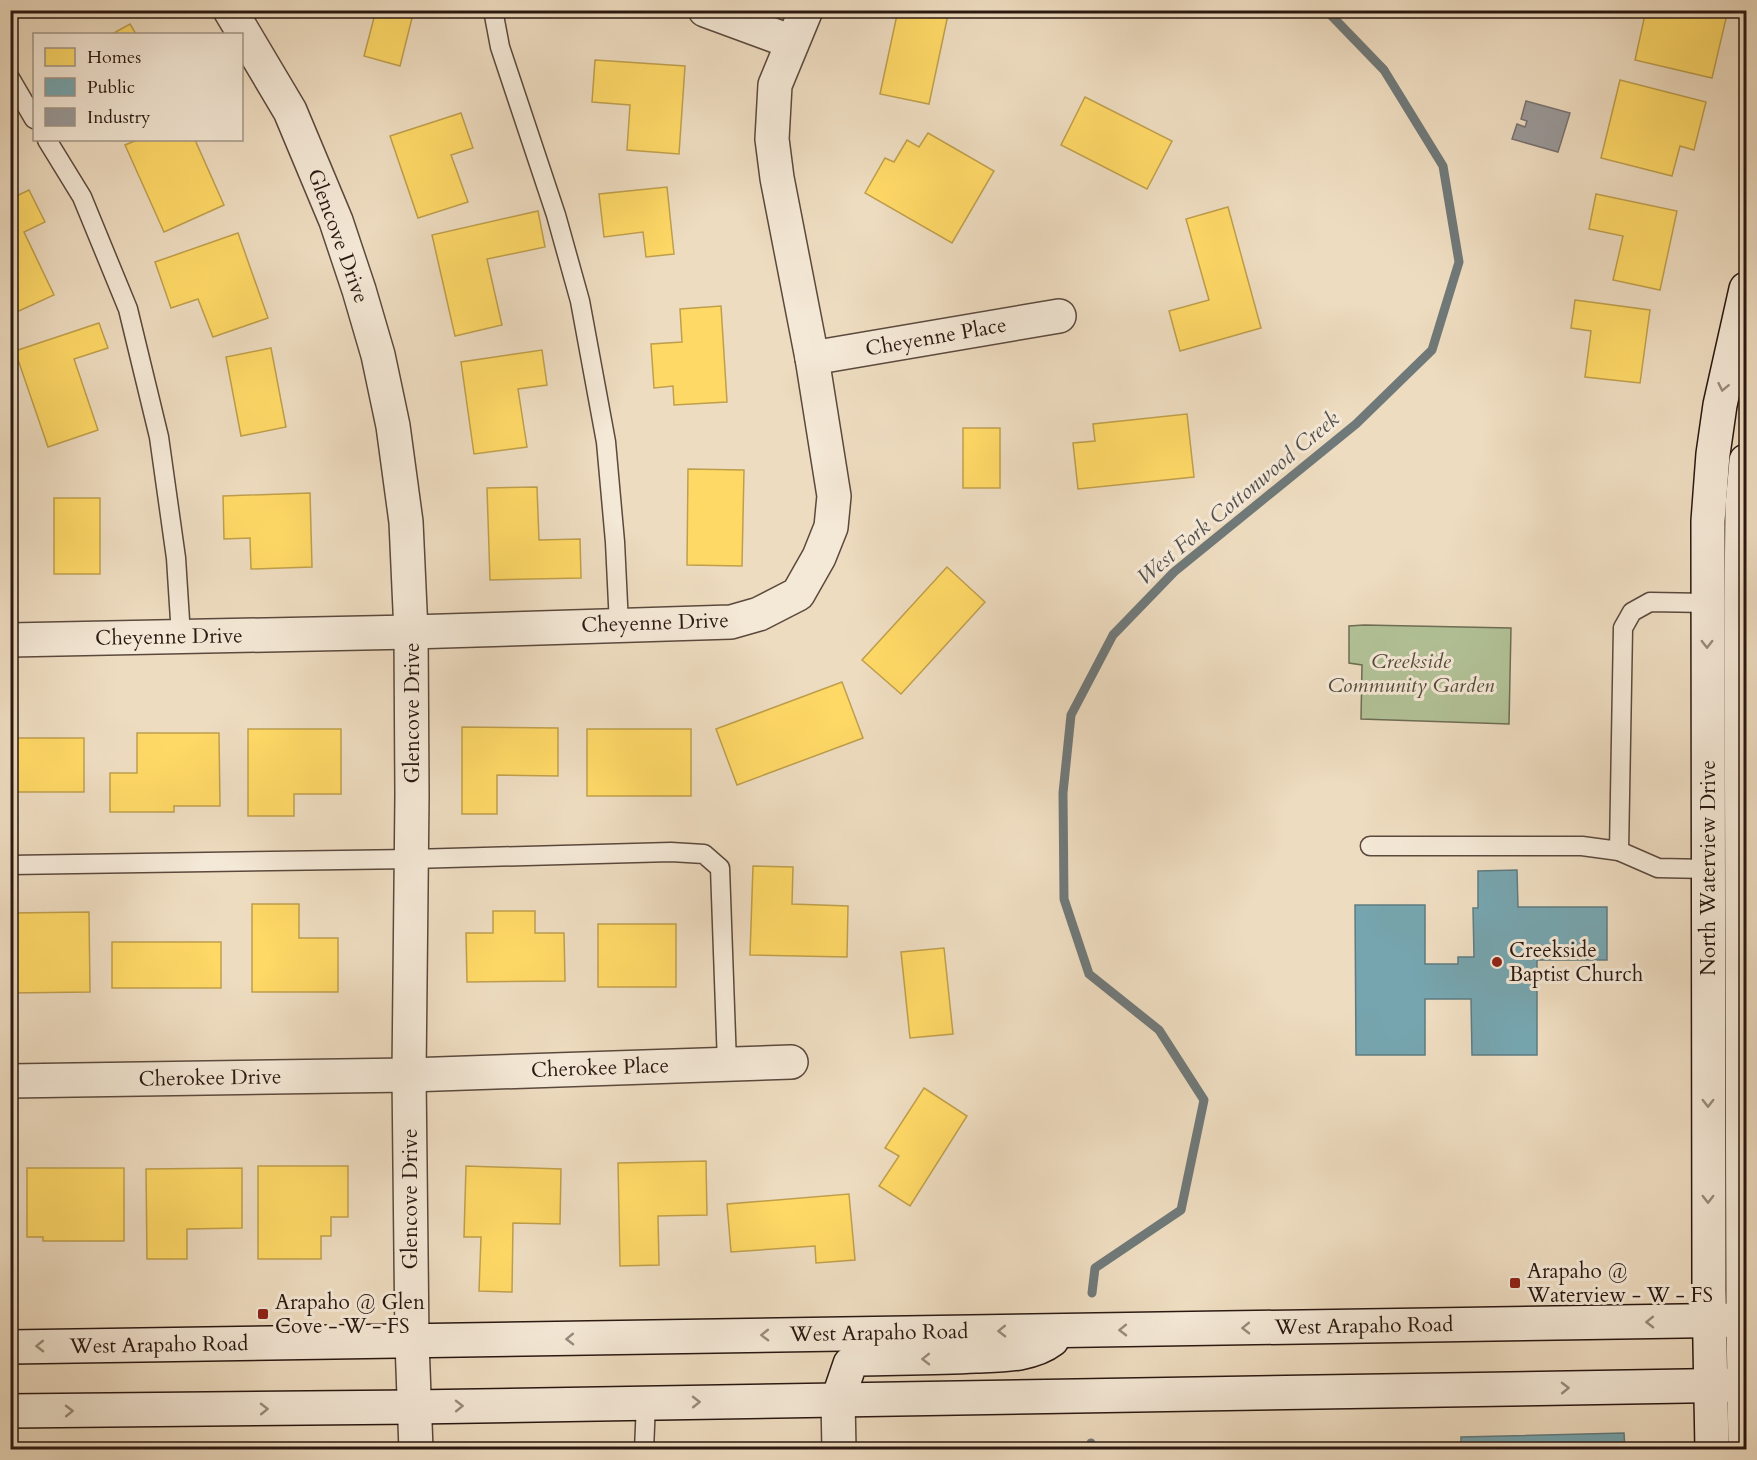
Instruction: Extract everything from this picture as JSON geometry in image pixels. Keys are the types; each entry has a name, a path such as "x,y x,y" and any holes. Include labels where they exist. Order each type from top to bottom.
{"street":[{"name":"Glencove Drive","path":"230,10 290,111 336,222 378,356 393,426 406,522 411,632 410,1075 412,1341 416,1449"},
{"path":"705,10 792,42"},
{"name":"Cheyenne Drive","path":"10,640 411,632 731,622 759,614 798,594 819,557 831,527 834,496 812,358 777,178 772,139 775,85 806,10"},
{"name":"North Waterview Drive","path":"1712,1449 1709,1320 1708,521 1713,454 1720,405 1746,290"},
{"name":"Cheyenne Place","path":"812,358 1059,316"},
{"name":"North Waterview Drive","path":"1745,1449 1743,506 1746,460"},
{"path":"1707,603 1744,603"},
{"path":"1708,1052 1744,1052"},
{"name":"Cherokee Place","path":"410,1075 791,1062"},
{"name":"Cherokee Drive","path":"10,1081 410,1075"},
{"name":"West Arapaho Road","path":"10,1347 1745,1320"},
{"path":"839,1449 838,1400 850,1364 859,1359 926,1359 1014,1354 1045,1345 1072,1331"},
{"path":"10,1412 1745,1385"}],"lane":[{"path":"493,10 500,47 556,215 580,301 606,442 615,542 619,625"},
{"path":"10,78 33,117"},
{"path":"48,141 82,197 128,309 159,437 176,558 181,636"},
{"path":"1619,851 1623,628 1632,612 1650,602 1707,603"},
{"path":"1370,846 1582,846 1619,851 1658,868 1708,869"},
{"path":"10,865 412,859 671,852 705,854 720,868 727,1064"},
{"path":"644,1449 646,1403"}],"green space":[{"name":"Creekside Community Garden","path":"1349,626 1511,628 1509,724 1361,719 1362,665 1349,663"}],"building: Homes":[{"path":"376,10 414,10 400,66 364,56"},
{"path":"898,10 949,10 929,104 880,94"},
{"path":"1646,10 1728,10 1712,78 1635,60"},
{"path":"130,24 135,33 114,33"},
{"path":"595,60 685,66 679,154 627,150 630,105 592,102"},
{"path":"1620,80 1706,102 1694,150 1680,146 1672,176 1601,158"},
{"path":"1085,97 1172,141 1147,189 1061,145"},
{"path":"461,113 473,148 451,155 468,202 418,218 390,136"},
{"path":"928,133 994,171 952,243 865,193 885,158 894,162 907,140 919,147"},
{"path":"135,141 195,141 224,205 164,232 125,145"},
{"path":"667,187 674,254 646,257 643,232 604,237 599,194"},
{"path":"29,190 45,222 24,232 54,295 10,315 10,199"},
{"path":"1596,194 1677,211 1660,290 1613,280 1623,236 1589,229"},
{"path":"1228,207 1261,328 1180,351 1169,311 1209,300 1186,219"},
{"path":"538,211 545,247 487,259 502,325 455,336 432,235"},
{"path":"238,233 268,318 213,337 198,299 171,308 155,262"},
{"path":"1575,300 1650,310 1640,383 1585,377 1591,331 1571,328"},
{"path":"721,306 727,402 674,405 673,386 654,388 651,344 682,342 680,309"},
{"path":"99,323 108,348 74,359 98,430 48,447 15,351"},
{"path":"271,348 286,427 241,436 226,357"},
{"path":"542,350 547,385 518,389 527,447 474,454 461,362"},
{"path":"1187,414 1194,477 1078,489 1073,443 1095,441 1093,424"},
{"path":"963,428 1000,428 1000,488 963,488"},
{"path":"688,469 744,470 742,566 687,565"},
{"path":"537,487 539,540 580,539 581,578 490,580 487,488"},
{"path":"310,493 312,567 251,569 250,538 224,539 223,496"},
{"path":"54,498 100,498 100,574 54,574"},
{"path":"947,567 985,602 901,694 862,660"},
{"path":"842,682 863,738 737,785 716,729"},
{"path":"462,727 558,728 558,776 497,775 497,814 462,814"},
{"path":"248,729 341,729 341,794 294,794 294,816 248,816"},
{"path":"587,729 691,729 691,796 587,796"},
{"path":"137,733 219,733 220,806 174,806 174,812 110,812 110,773 137,773"},
{"path":"10,738 84,738 84,792 10,792"},
{"path":"753,866 793,867 792,904 848,906 847,957 750,955"},
{"path":"252,904 299,904 299,938 338,938 338,992 252,992"},
{"path":"493,911 535,911 535,933 564,933 565,981 467,982 466,933 493,933"},
{"path":"89,912 90,992 10,993 10,924 13,924 13,913"},
{"path":"598,924 676,924 676,987 598,987"},
{"path":"112,942 221,942 221,988 112,988"},
{"path":"944,948 953,1034 910,1038 901,952"},
{"path":"924,1088 967,1116 910,1206 879,1186 899,1156 885,1148"},
{"path":"706,1161 707,1215 658,1216 659,1265 620,1266 618,1163"},
{"path":"258,1166 348,1166 348,1217 331,1217 331,1236 321,1236 321,1259 258,1259"},
{"path":"466,1166 561,1169 560,1224 513,1223 512,1292 479,1291 481,1237 464,1237"},
{"path":"27,1168 124,1168 124,1241 43,1241 43,1237 27,1237"},
{"path":"242,1168 242,1228 187,1229 187,1259 147,1259 146,1169"},
{"path":"849,1194 855,1260 816,1263 815,1246 731,1252 727,1204"}],"building: Public":[{"name":"Creekside Baptist Church","path":"1517,870 1518,907 1607,907 1607,960 1537,960 1537,1055 1472,1055 1471,999 1425,999 1425,1055 1356,1055 1355,905 1425,905 1425,964 1458,964 1458,957 1474,957 1473,908 1478,908 1478,871"},
{"path":"1624,1433 1625,1450 1461,1450 1461,1437"}],"building: Industry":[{"path":"1526,101 1570,113 1558,152 1512,139 1517,124 1525,127 1527,121 1521,119"}],"waterway":[{"name":"West Fork Cottonwood Creek","path":"1092,1293 1095,1268 1181,1210 1204,1100 1159,1030 1089,974 1064,899 1063,793 1071,715 1113,635 1174,572 1356,424 1432,350 1459,262 1443,166 1384,70 1326,10"},
{"name":"West Fork Cottonwood Creek","path":"1091,1443 1091,1450"}],"place":[{"name":"Creekside Baptist Church","path":"1497,962"},
{"name":"Arapaho @ Waterview - W - FS","path":"1515,1283"},
{"name":"Arapaho @ Glen Cove - W - FS","path":"263,1314"}]}
